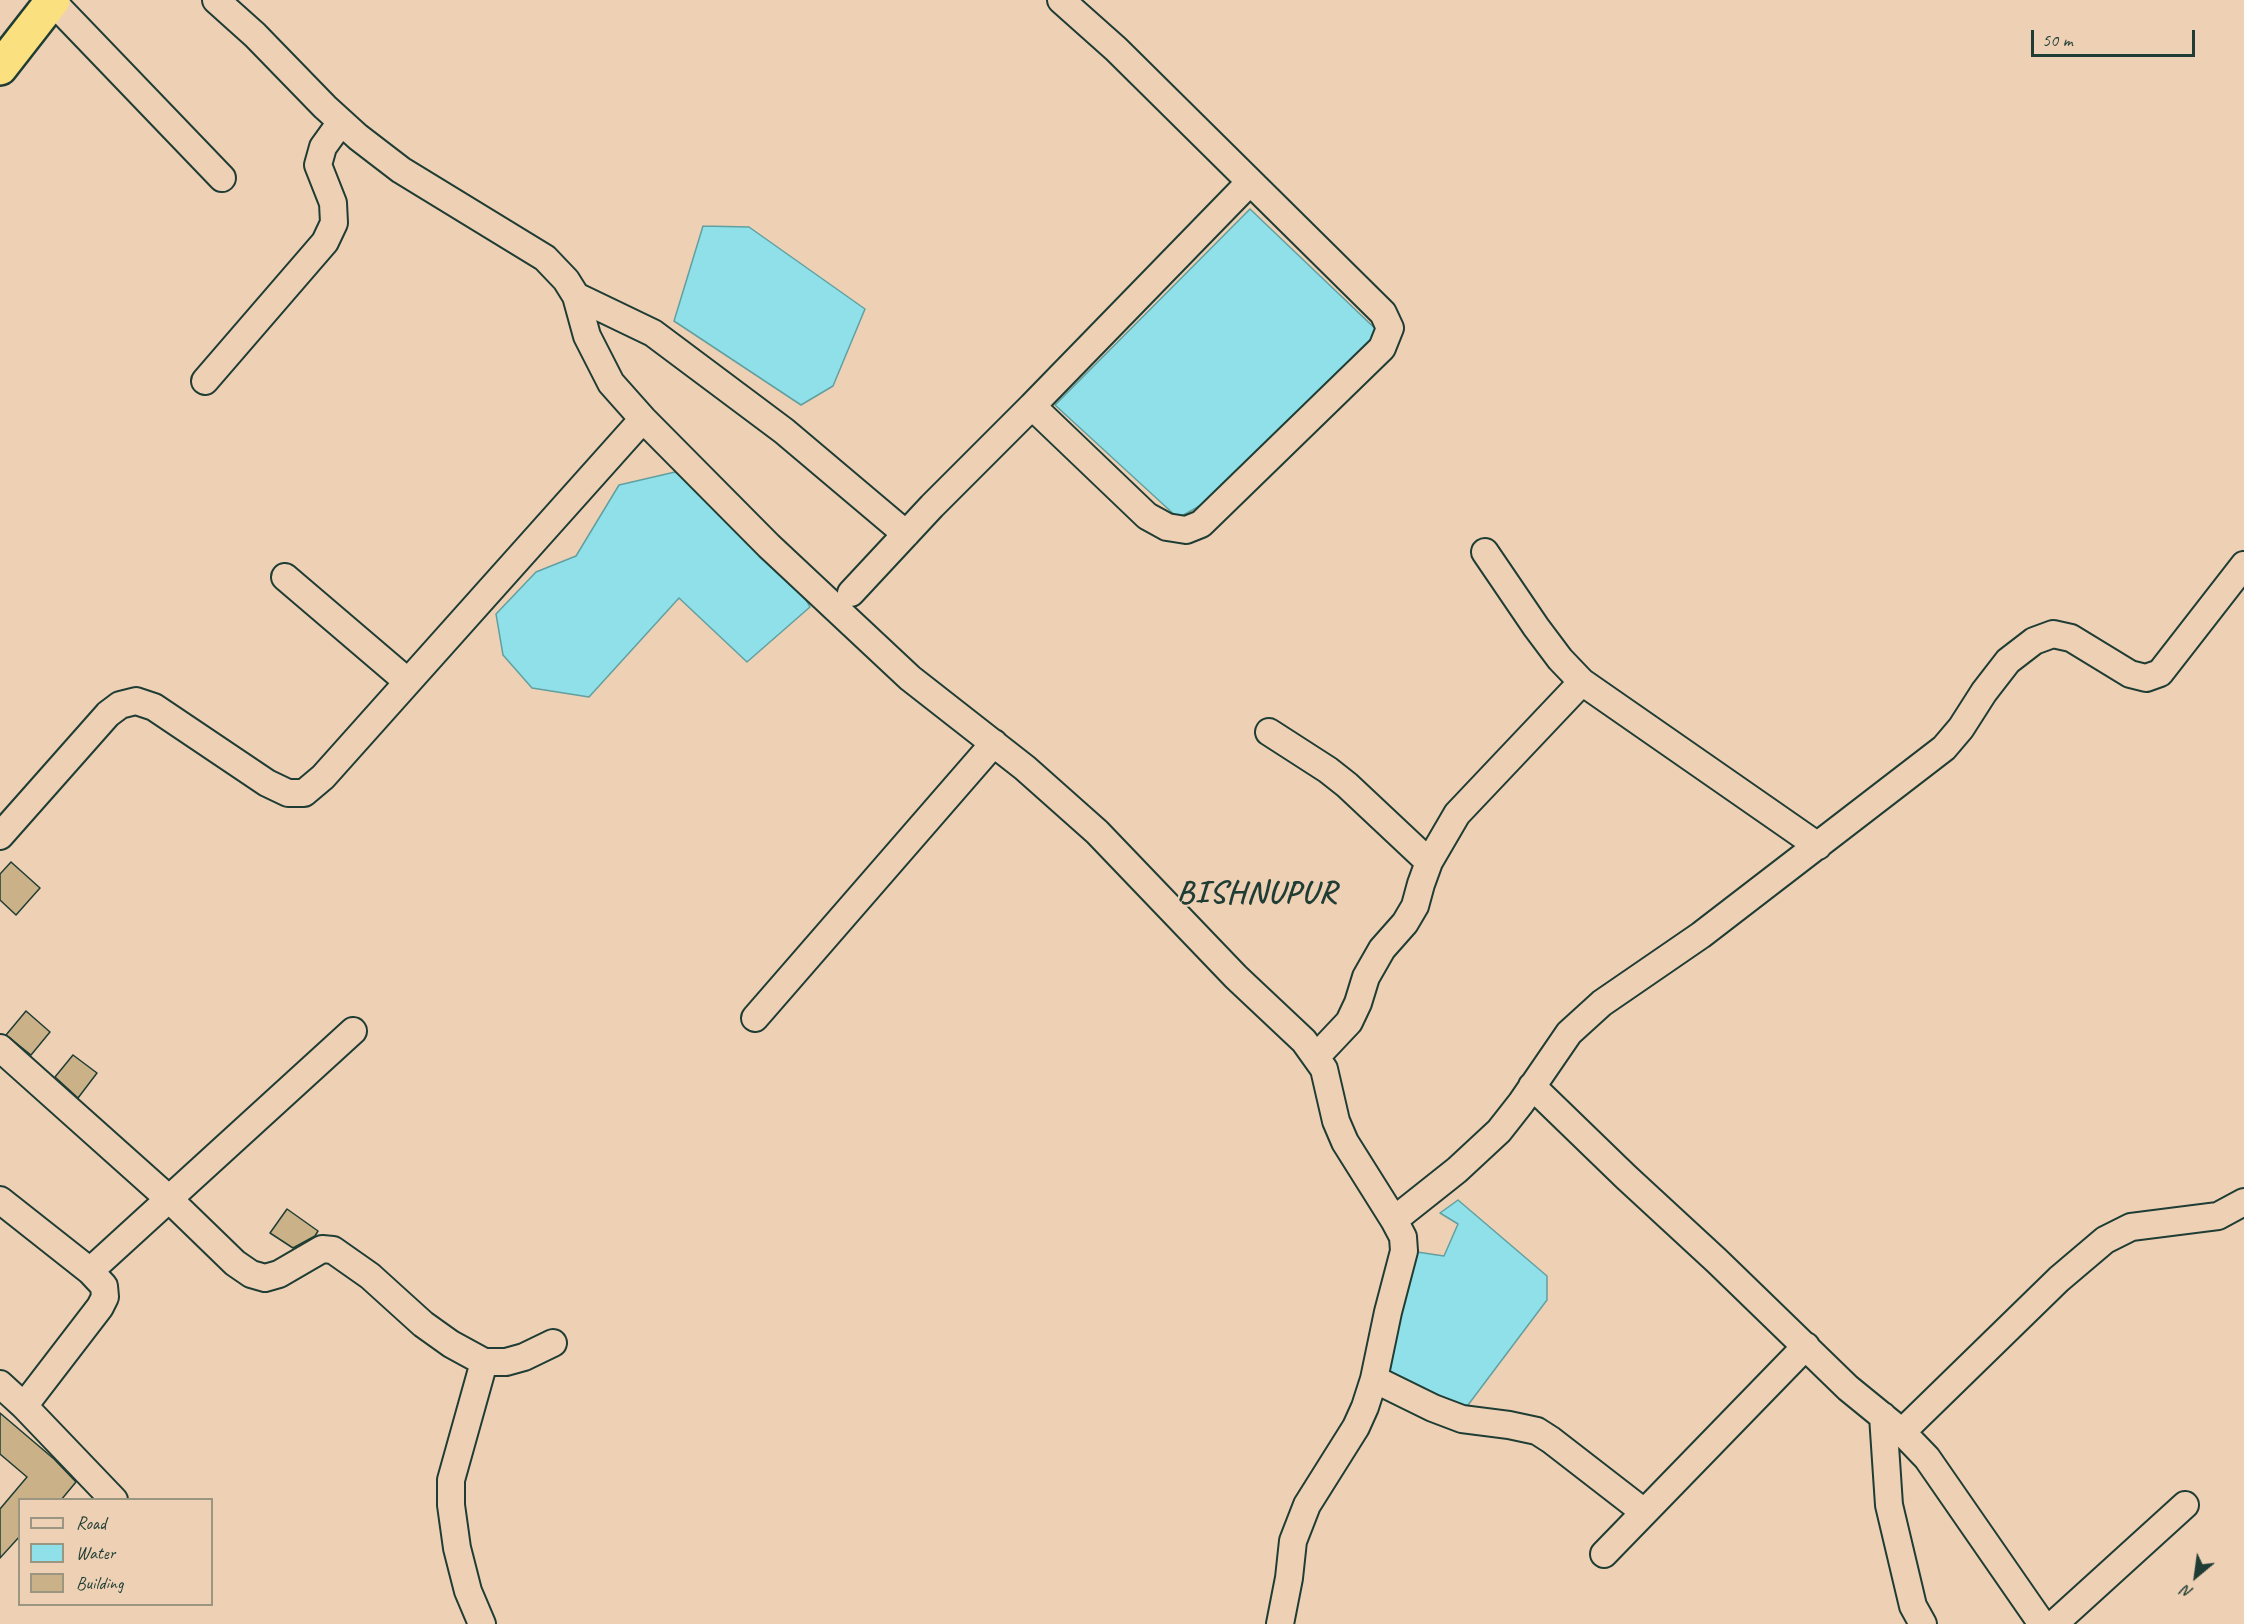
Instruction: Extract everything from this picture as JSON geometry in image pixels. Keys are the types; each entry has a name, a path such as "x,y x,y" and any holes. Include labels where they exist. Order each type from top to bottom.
{"highway":[{"path":"0,68 52,1"}],"street":[{"path":"216,0 255,35 358,137 401,170 545,258 566,280 576,296 587,336 611,383 643,419 769,546 910,678 1026,768 1097,832 1236,977 1304,1041 1324,1069 1336,1120 1345,1142 1394,1220 1403,1238 1404,1251 1374,1379 1365,1407 1356,1427 1307,1505 1293,1540 1289,1578 1280,1624"},
{"path":"1032,406 1146,516 1167,527 1186,530 1201,524 1382,348 1390,328 1383,312 1249,183 1116,49 1061,0"},
{"path":"52,1 222,178"},
{"path":"205,381 325,242 334,223 333,203 318,165 323,147 341,122"},
{"path":"851,593 1249,183"},
{"path":"576,296 653,333 783,431 906,534"},
{"path":"0,836 108,714 120,705 136,700 154,707 267,783 288,793 304,793 323,777 643,419"},
{"path":"1485,552 1536,627 1560,659 1582,682 1818,846"},
{"path":"1394,1220 1457,1170 1499,1131 1569,1033 1602,1003 1701,934 1944,748 1961,728 1984,692 2008,661 2034,641 2053,634 2071,638 2130,675 2146,678 2160,673 2244,565"},
{"path":"285,577 408,682"},
{"path":"1316,1057 1349,1022 1366,977 1382,949 1405,923 1415,906 1429,862 1457,814 1582,682"},
{"path":"1269,732 1347,785 1429,862"},
{"path":"755,1018 994,743"},
{"path":"90,1271 353,1031"},
{"path":"0,1048 169,1199 236,1263 251,1274 265,1278 279,1274 322,1249 333,1250 370,1276 442,1338 484,1362 506,1362 524,1357 553,1343"},
{"path":"1532,1086 1848,1388 1893,1424 1927,1458 2042,1624"},
{"path":"0,1200 90,1271 104,1286 105,1297 100,1307 24,1406"},
{"path":"1923,1624 1913,1606 1889,1505 1893,1424 2105,1240 2131,1227 2218,1216 2244,1202"},
{"path":"1604,1554 1806,1346"},
{"path":"482,1624 468,1591 457,1548 451,1505 451,1480 484,1362"},
{"path":"1374,1379 1433,1408 1462,1419 1538,1431 1644,1512"},
{"path":"0,1384 112,1498"},
{"path":"2054,1624 2185,1505"}],"water":[{"path":"1250,209 1385,338 1239,484 1178,518 1055,405"},
{"path":"703,226 749,227 865,309 833,386 801,405 674,321"},
{"path":"675,472 782,558 810,607 747,662 679,598 589,697 532,688 503,655 496,614 536,572 576,556 619,485"},
{"path":"1458,1200 1547,1276 1547,1300 1465,1409 1385,1369 1417,1252 1444,1256 1458,1224 1440,1213"}],"building":[{"path":"11,862 40,888 16,915 0,900 0,874"},
{"path":"26,1011 50,1032 31,1055 6,1035"},
{"path":"73,1055 97,1073 78,1098 55,1077"},
{"path":"287,1209 318,1231 315,1236 293,1248 270,1233"},
{"path":"0,1413 54,1459 76,1482 63,1498 18,1498 18,1538 0,1558 0,1509 27,1477 0,1454"}],"district":[{"name":"BISHNUPUR","path":"1257,894"}]}
